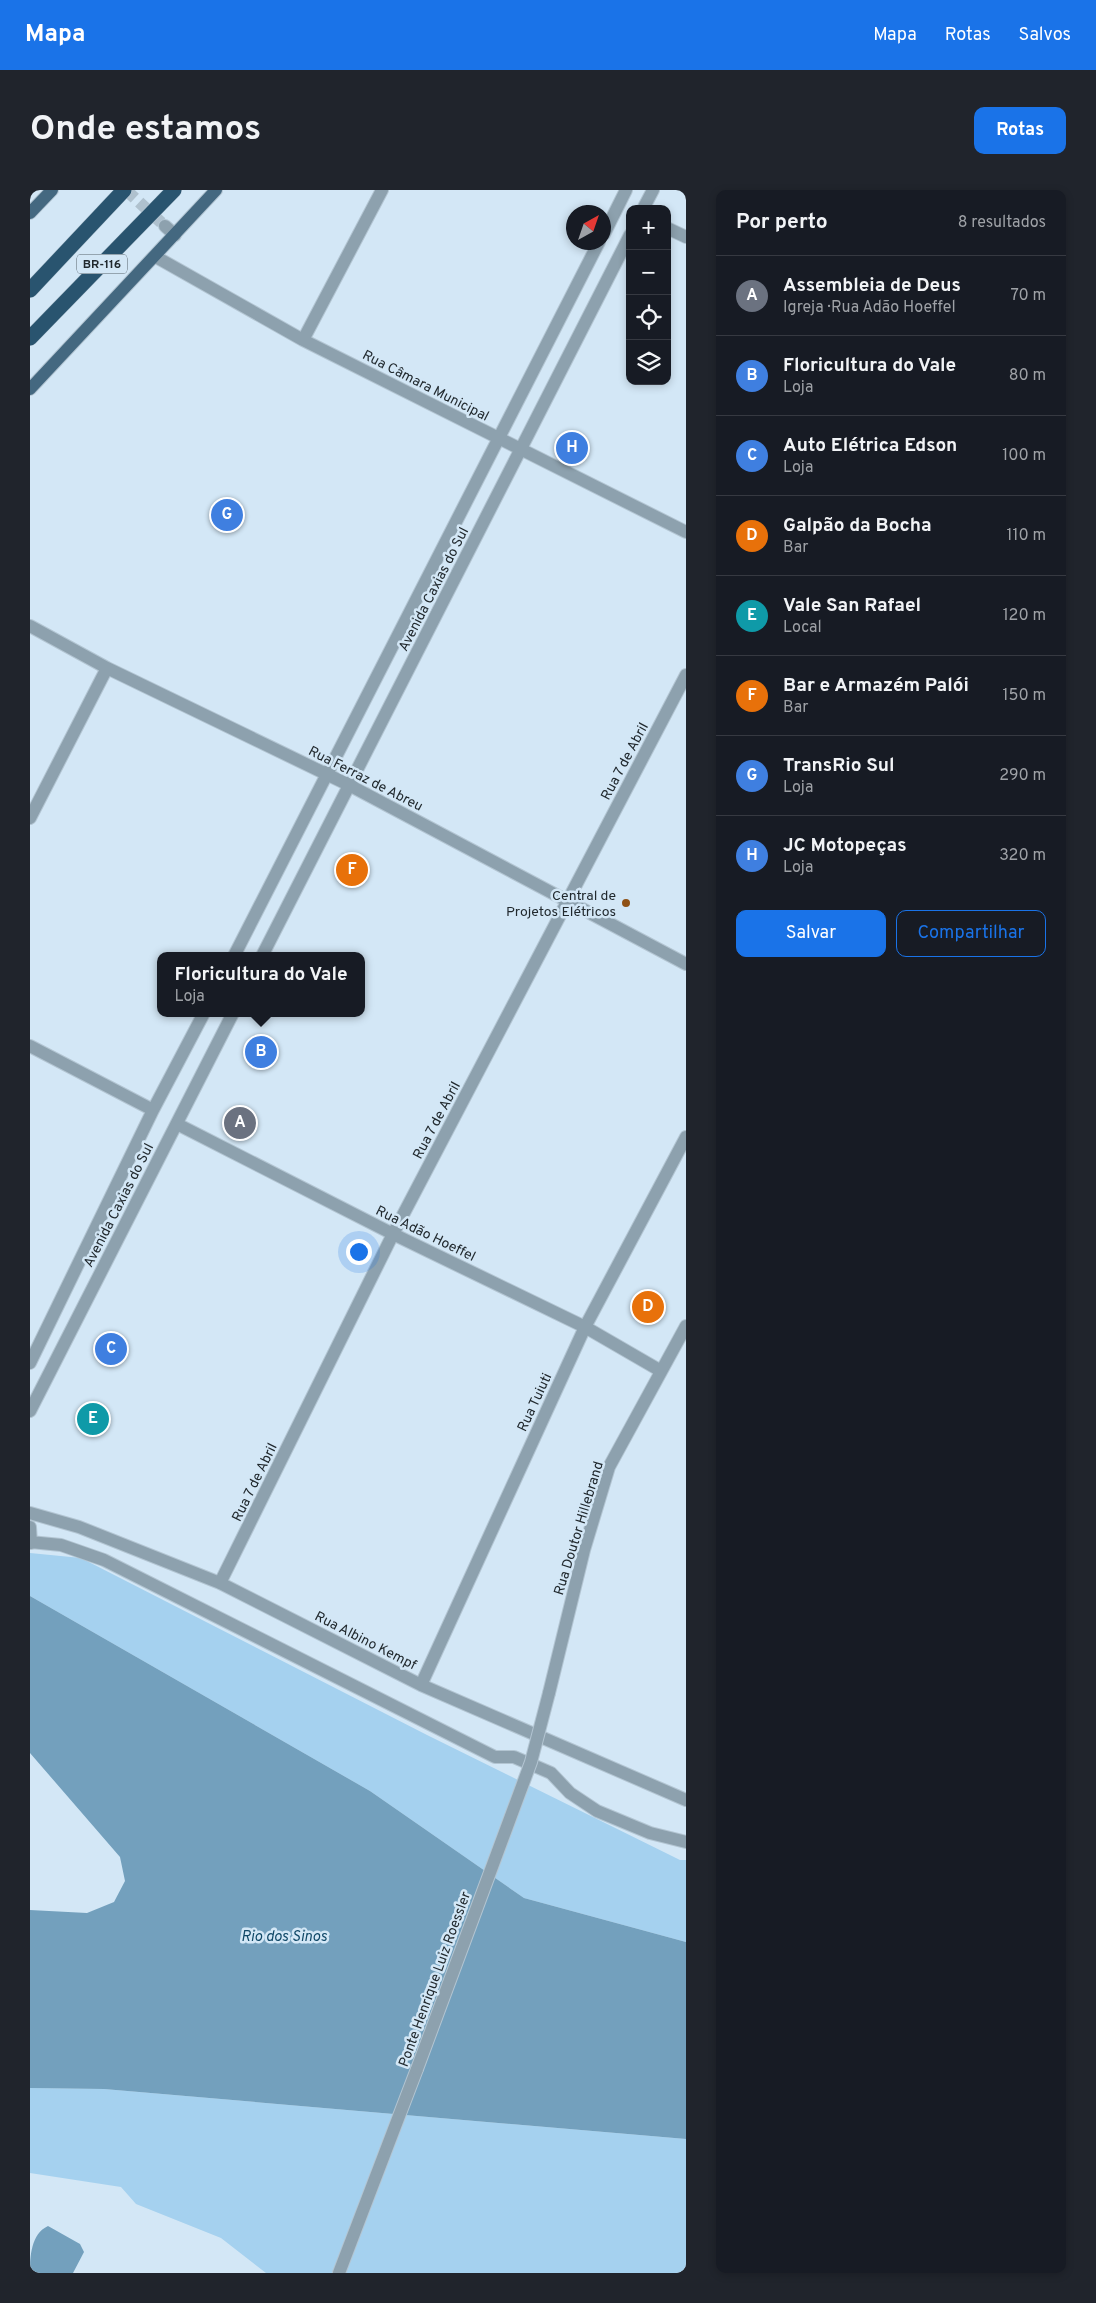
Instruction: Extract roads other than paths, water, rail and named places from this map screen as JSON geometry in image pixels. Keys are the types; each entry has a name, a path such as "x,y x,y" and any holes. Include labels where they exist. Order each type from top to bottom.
{"highway":[{"name":"BR-116","path":"30,290 124,190"},
{"name":"BR-116","path":"30,338 174,190"}],"main road":[{"path":"30,213 52,190"},
{"path":"30,389 156,257 170,230 216,190"}],"street":[{"path":"303,340 382,190"},
{"path":"611,220 626,190"},
{"path":"645,205 653,190"},
{"path":"671,230 686,237"},
{"name":"Avenida Caxias do Sul","path":"264,952 626,243"},
{"name":"Avenida Caxias do Sul","path":"236,952 595,250"},
{"name":"Rua Câmara Municipal","path":"156,257 303,340 498,438 522,448 686,532"},
{"name":"Rua Ferraz de Abreu","path":"30,626 107,668 349,785 686,964"},
{"path":"30,818 107,668"},
{"name":"Rua 7 de Abril","path":"220,1582 393,1234 686,674"},
{"name":"Avenida Caxias do Sul","path":"30,1363 153,1110 202,1017"},
{"name":"Avenida Caxias do Sul","path":"30,1411 231,1017"},
{"path":"30,1046 153,1110"},
{"name":"Rua Adão Hoeffel","path":"177,1124 393,1234 584,1327 661,1370"},
{"name":"Rua Tuiuti","path":"421,1685 584,1327 686,1137"},
{"name":"Rua Doutor Hillebrand","path":"549,1693 584,1550 609,1467 686,1326"},
{"name":"Rua Albino Kempf","path":"30,1513 79,1527 220,1582 421,1685 686,1800"},
{"path":"30,1526 31,1543 61,1544 104,1560 495,1757 514,1757 551,1774 570,1793 597,1811 650,1833 686,1842"},
{"name":"Ponte Henrique Luiz Roessler","path":"339,2273 375,2182 531,1762 549,1693"}],"water":[{"name":"Rio dos Sinos","path":"30,1596 370,1791 524,1898 686,1942 686,2139 104,2089 30,2088 30,1910 87,1913 114,1902 125,1881 120,1857 30,1753"},
{"path":"48,2226 80,2244 84,2252 73,2273 30,2273 31,2253 35,2240 38,2234"}],"tunnel":[{"path":"126,190 165,226"}],"place":[{"name":"JC Motopeças","path":"572,448"},
{"name":"TransRio Sul","path":"227,515"},
{"name":"Bar e Armazém Palói","path":"352,870"},
{"name":"Central de Projetos Elétricos","path":"626,903"},
{"name":"Floricultura do Vale","path":"261,1052"},
{"name":"Assembleia de Deus","path":"240,1123"},
{"name":"Galpão da Bocha","path":"648,1307"},
{"name":"Auto Elétrica Edson","path":"111,1349"},
{"name":"Vale San Rafael","path":"93,1419"}]}
